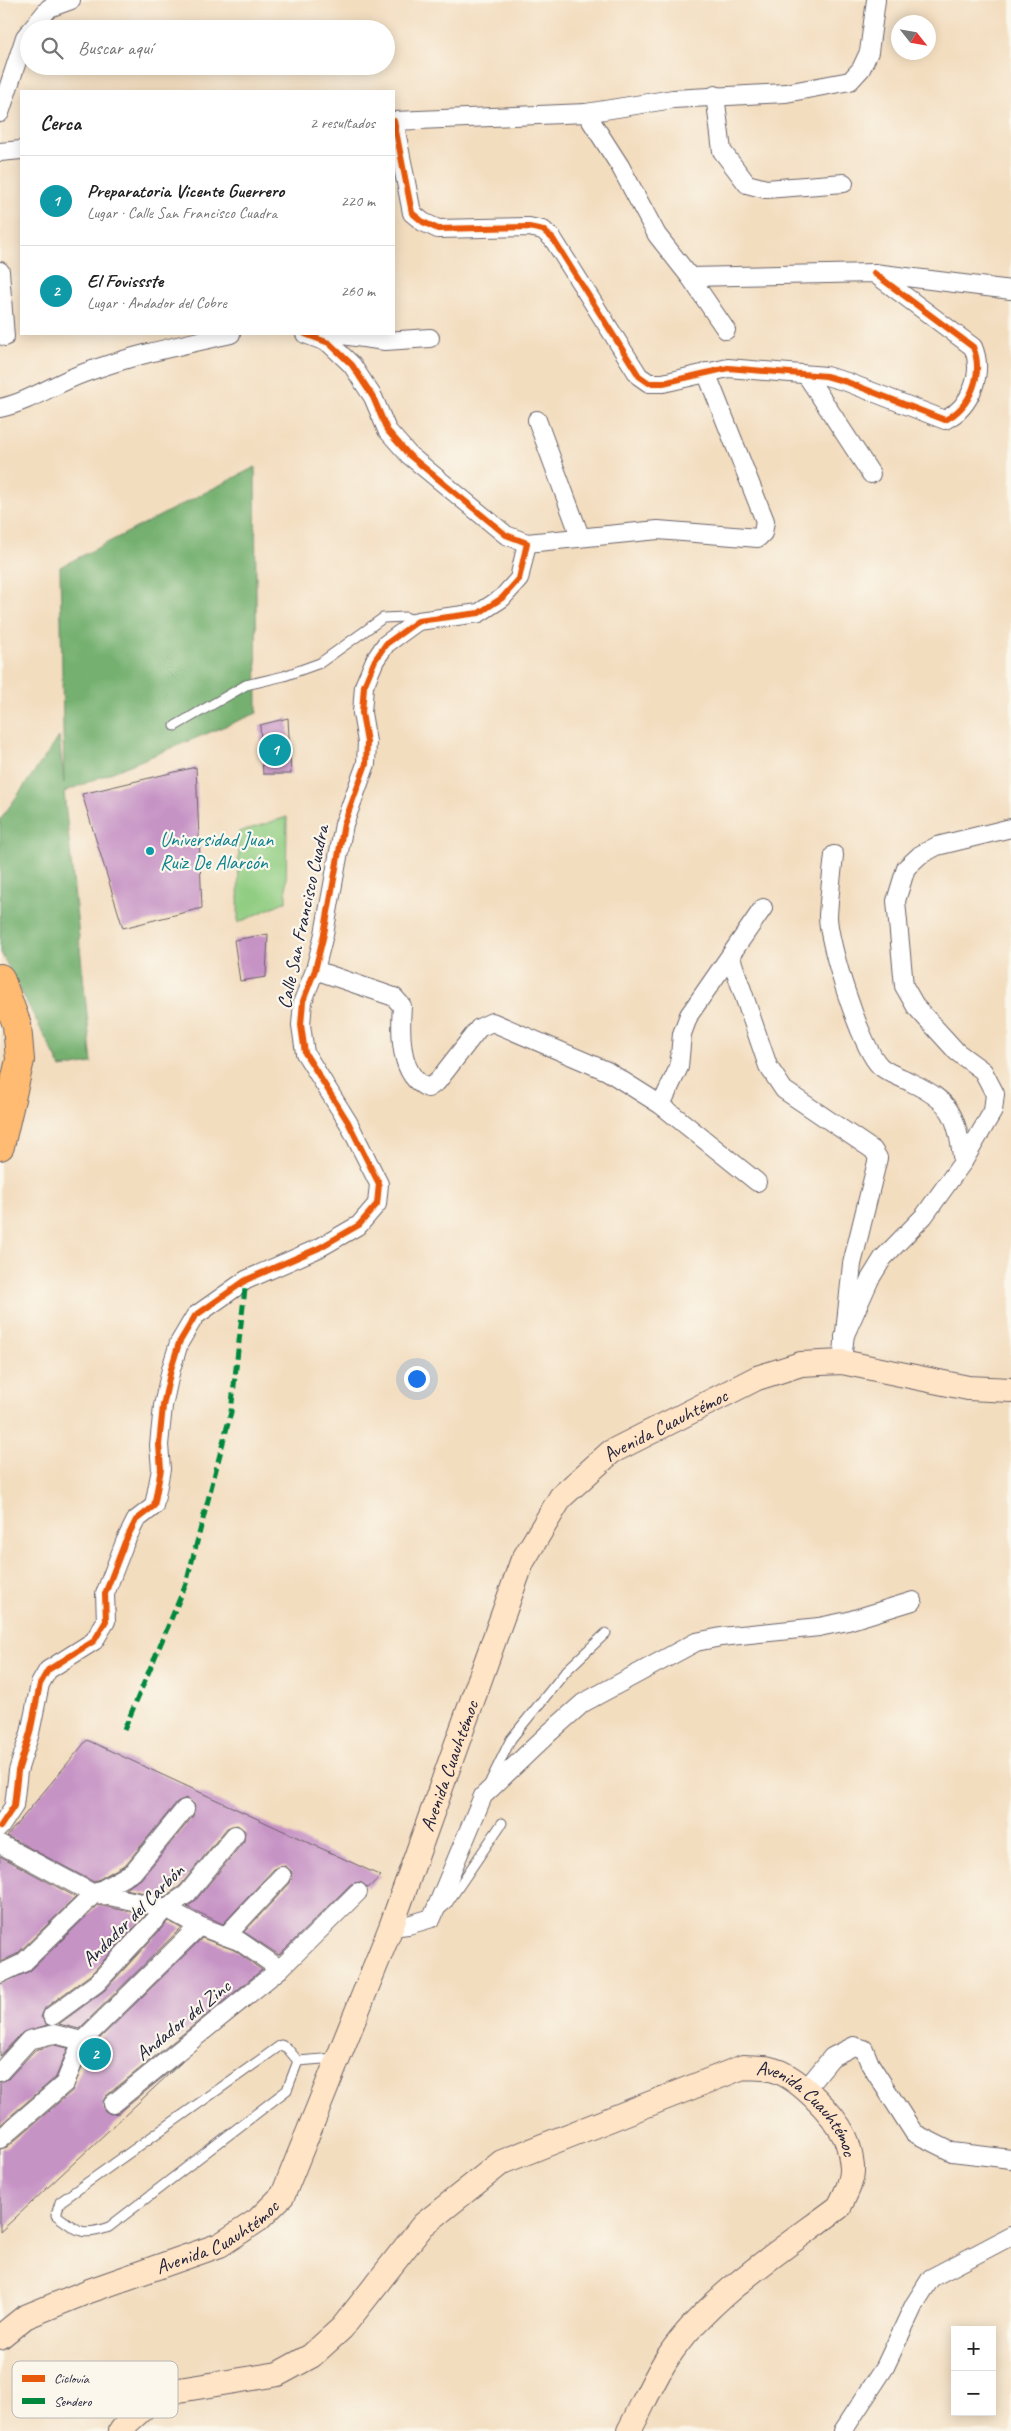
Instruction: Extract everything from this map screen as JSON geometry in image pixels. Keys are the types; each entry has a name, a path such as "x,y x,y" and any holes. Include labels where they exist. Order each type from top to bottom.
{"main road":[{"path":"0,978 17,1025 20,1060 0,1146"},
{"name":"Avenida Cuauhtémoc","path":"0,2337 25,2317 89,2291 220,2245 258,2220 282,2195 390,1927 522,1562 561,1497 611,1452 757,1378 801,1364 842,1362 968,1388 1011,1390"},
{"name":"Avenida Cuauhtémoc","path":"178,2390 278,2374 312,2356 342,2328 424,2225 502,2162 743,2067 770,2069 784,2074 805,2090 830,2114 846,2138 852,2168 847,2190 838,2206 733,2288 693,2327 668,2357 629,2431"},
{"name":"Avenida Cuauhtémoc","path":"121,2431 133,2418"}],"street":[{"path":"39,20 49,8 70,0"},
{"path":"395,121 586,113 673,99 715,95 786,93 850,81 861,69 869,52 876,0"},
{"path":"0,113 20,52"},
{"path":"715,95 722,151 746,184 766,189 844,183"},
{"path":"586,113 620,166 657,235 690,277 726,330"},
{"path":"395,126 412,213 423,222 438,230 529,227 543,230 553,239 639,376 649,383 663,383 728,368 807,376 826,376 847,382 945,420 957,414 966,403 974,387 979,360 973,347 874,273"},
{"path":"0,152 20,150"},
{"path":"0,271 5,337"},
{"path":"690,277 874,273 1011,290"},
{"path":"0,408 14,405 84,372 130,357 228,335"},
{"path":"308,335 329,343 352,365 373,397 388,430 409,455 506,535 527,543 580,536 658,530 758,538 763,533 765,521 706,372"},
{"path":"342,335 385,341 430,338"},
{"path":"807,376 871,474"},
{"path":"537,420 580,536"},
{"name":"Calle San Francisco Cuadra","path":"0,1828 14,1806 18,1771 30,1733 40,1684 48,1670 94,1641 106,1621 105,1594 125,1542 136,1520 154,1506 162,1469 159,1445 163,1406 179,1343 195,1316 246,1280 319,1248 359,1225 377,1204 380,1184 348,1122 304,1053 301,1026 303,1001 315,970 344,824 366,764 367,742 362,713 364,686 375,660 386,644 418,621 479,613 502,598 519,579 527,543"},
{"path":"844,1336 870,1279 883,1258 924,1216 964,1162 993,1111 995,1094 983,1071 957,1052 916,1007 904,986 896,901 906,868 920,855 937,846 1011,828"},
{"path":"834,855 828,917 830,932 833,947 865,1046 880,1067 923,1088 944,1103 957,1122 964,1162"},
{"path":"661,1105 679,1067 682,1034 689,1015 763,908"},
{"path":"730,958 768,1066 784,1090 873,1150 878,1158 852,1264 842,1362"},
{"path":"315,970 394,997 400,1001 402,1006 400,1043 412,1076 419,1084 428,1088 437,1082 479,1028 492,1022 607,1071 661,1105 757,1182"},
{"path":"390,1927 408,1925 432,1918 483,1796 583,1703 696,1642 721,1637 819,1627 848,1621 913,1601"},
{"path":"0,1974 23,1963 94,1894 133,1872 185,1809"},
{"name":"Andador del Carbón","path":"52,2016 96,1983 166,1908 187,1894 235,1835"},
{"path":"0,1844 94,1894 166,1908 199,1926 239,1941 280,1969"},
{"path":"226,1936 282,1876"},
{"name":"Andador del Zinc","path":"113,2104 280,1969 358,1892"},
{"path":"0,2139 65,2083 82,2041 199,1926"},
{"path":"0,2072 29,2040 54,2034 82,2041"},
{"path":"805,2090 832,2057 854,2046 864,2049 870,2064 914,2133 952,2152 1011,2159"},
{"path":"843,2431 885,2367 914,2306 931,2278 1011,2236"}],"lane":[{"path":"175,726 246,685 284,676 320,663 383,618 404,617 418,621"},
{"path":"483,1796 511,1740 568,1670 606,1633"},
{"path":"432,1918 447,1904 502,1823"},
{"path":"281,2045 287,2048 298,2061 287,2090 109,2226 92,2233 80,2233 56,2215 60,2202 281,2045"},
{"path":"298,2061 338,2058"}],"green space":[{"path":"255,467 257,713 64,792 92,1063 61,1068 0,951 0,820 59,737 64,783 60,567"},
{"path":"287,817 286,901 238,923 239,832"}],"building":[{"path":"288,718 291,774 263,774 260,725"},
{"name":"Universidad Juan Ruiz De Alarcón","path":"196,767 202,908 123,928 82,794"},
{"path":"268,934 266,977 240,981 234,940"},
{"path":"87,1740 381,1876 368,1888 360,1882 351,1884 279,1955 244,1932 290,1883 292,1872 285,1866 274,1869 223,1924 187,1907 195,1901 244,1841 245,1831 237,1825 227,1828 180,1886 164,1897 125,1889 141,1879 193,1816 195,1805 186,1798 177,1802 126,1864 94,1882 7,1836"},
{"path":"0,1856 76,1897 17,1954 0,1962"},
{"path":"98,1905 146,1915 90,1975 45,2008 41,2017 47,2025 22,2033 0,2056 0,1984 30,1971"},
{"path":"168,1921 181,1928 79,2029 59,2024 105,1990"},
{"path":"202,1938 234,1950 262,1970 106,2096 103,2101 104,2110 110,2114 119,2113 184,2060 0,2232 0,2149 7,2147 72,2091 91,2047"},
{"path":"54,2045 68,2048 56,2077 0,2125 0,2082 8,2079 35,2050"}],"marked path":[{"path":"124,1730 186,1584 231,1412 246,1280"}],"cycle path":[{"path":"395,126 412,213 423,222 438,229 529,227 543,230 553,239 639,376 649,383 663,383 728,368 826,376 847,382 945,420 962,407 973,388 977,368 973,347 874,273"},
{"path":"0,1827 14,1806 18,1771 30,1733 40,1684 48,1670 94,1641 106,1621 105,1594 125,1542 136,1520 154,1506 161,1469 159,1445 163,1406 179,1343 195,1316 246,1280 319,1248 359,1225 377,1204 379,1184 348,1122 305,1053 301,1025 303,1001 315,970 324,934 344,824 366,764 367,742 362,713 364,686 375,660 386,644 418,621 479,613 502,598 519,579 527,543 506,535 409,455 387,430 373,397 352,365 329,343 308,335"}],"place":[{"name":"Preparatoria Vicente Guerrero","path":"275,750"},
{"name":"Universidad Juan Ruiz De Alarcón","path":"150,851"},
{"name":"El Fovissste","path":"95,2054"}]}
